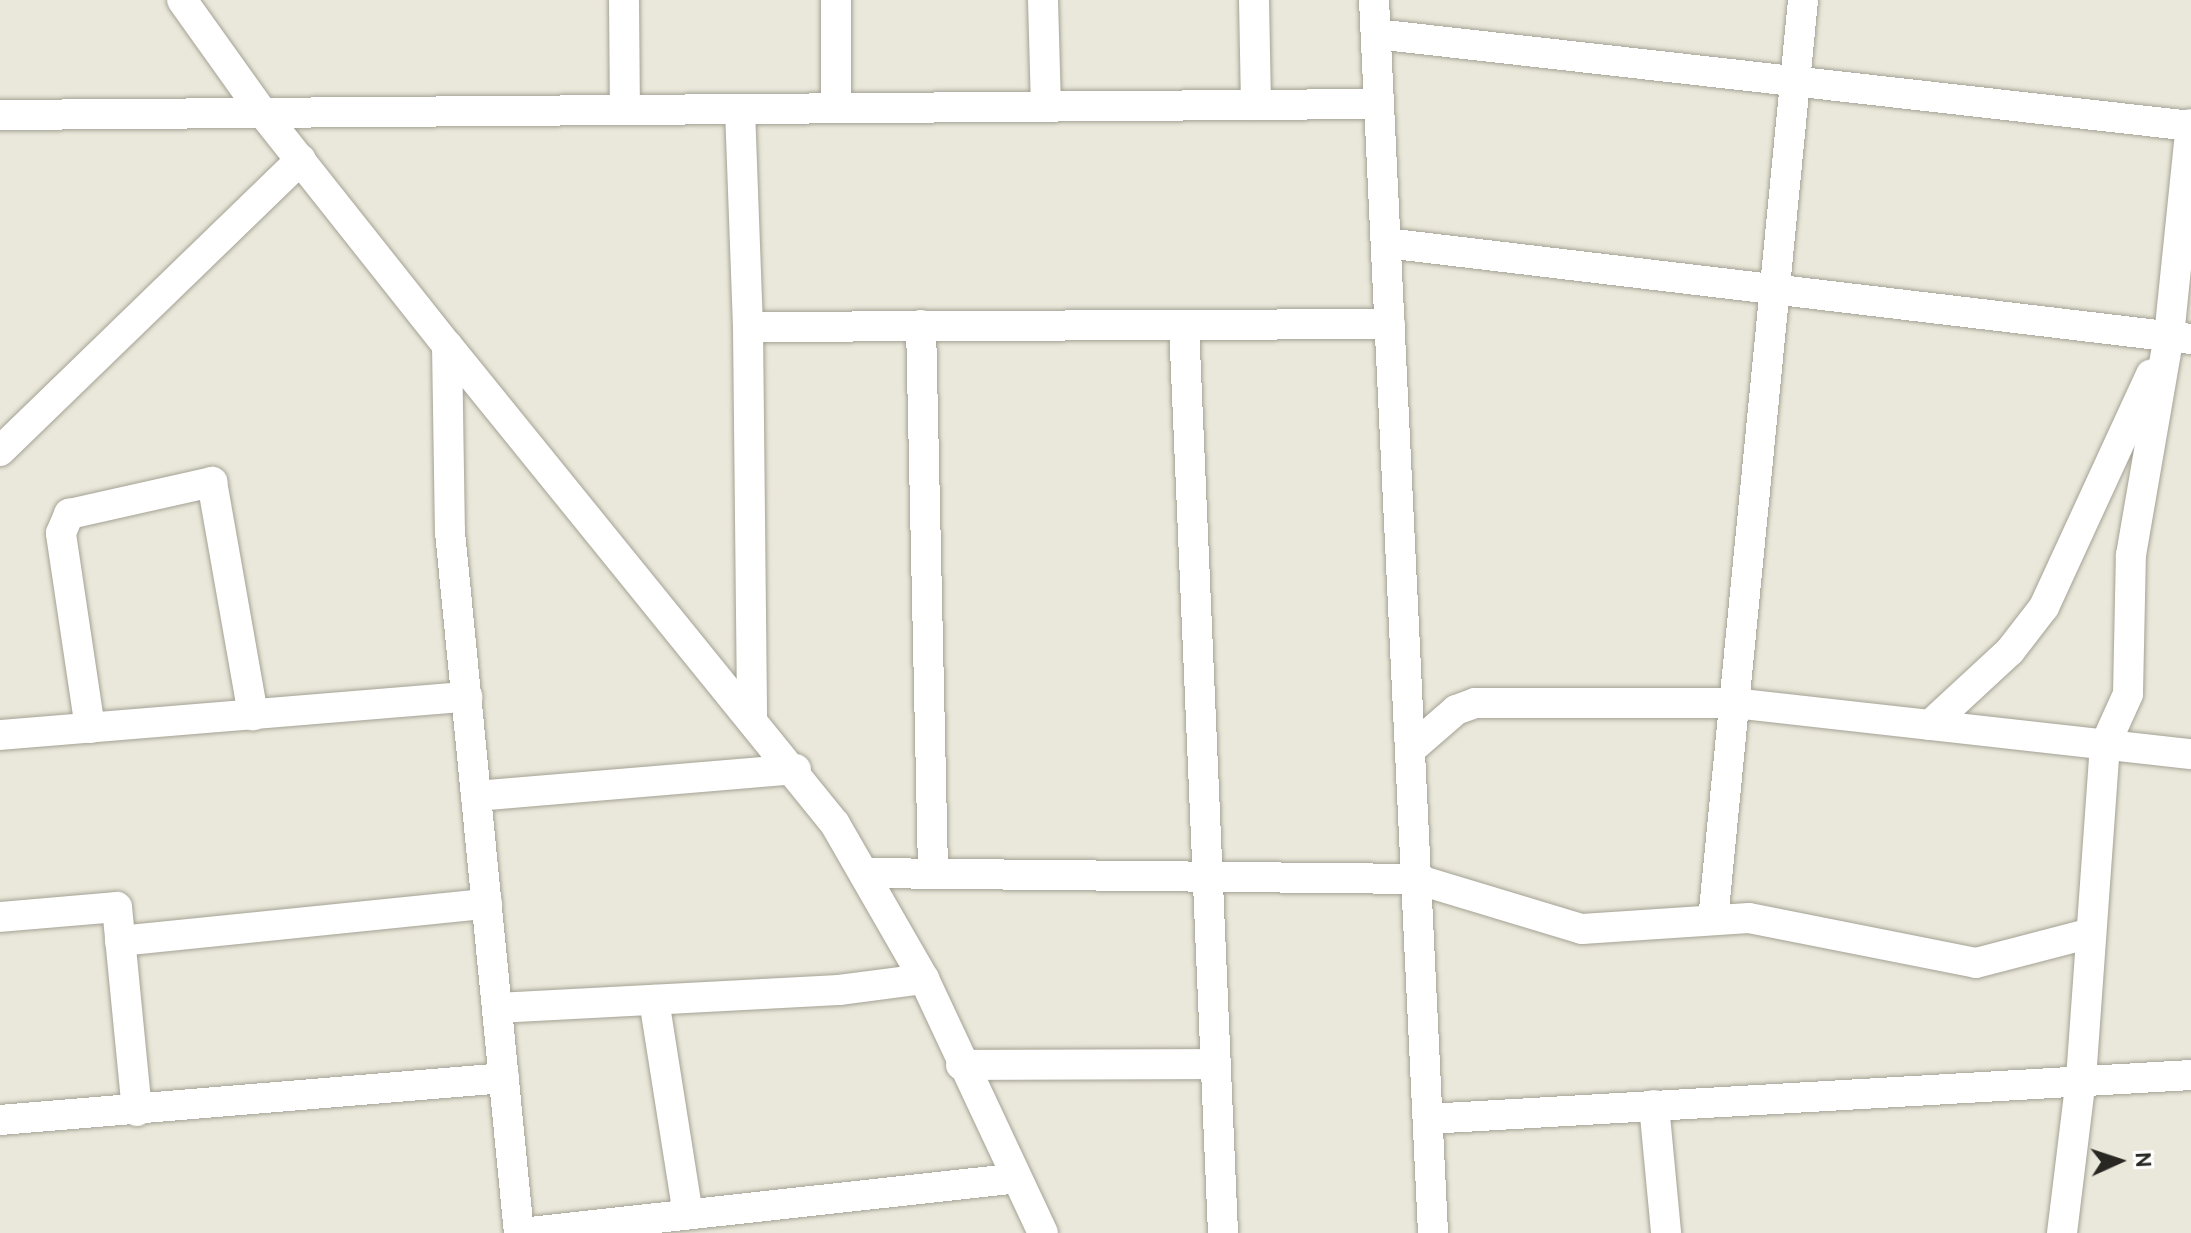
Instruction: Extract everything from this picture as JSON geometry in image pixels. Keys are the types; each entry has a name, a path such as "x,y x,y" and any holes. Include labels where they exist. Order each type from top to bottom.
{"street":[{"path":"182,0 262,112 447,345 796,769 864,873 924,979 961,1065 1043,1233"},
{"path":"624,0 625,110"},
{"path":"836,0 836,108"},
{"path":"1043,0 1046,106"},
{"path":"1254,0 1256,105"},
{"path":"1374,0 1433,1233"},
{"path":"1713,920 1791,84 1803,0"},
{"path":"1376,34 1791,84 2191,125 2180,338 2131,555 2128,694 2105,745 2081,1079 2062,1233"},
{"path":"0,115 1379,104"},
{"path":"740,109 748,327 752,719"},
{"path":"0,451 301,159"},
{"path":"1386,243 2180,338"},
{"path":"748,327 1390,324"},
{"path":"921,325 933,872"},
{"path":"1184,325 1223,1233"},
{"path":"1930,725 2010,651 2044,607 2180,338"},
{"path":"447,345 450,532 520,1233 1016,1178"},
{"path":"90,728 61,533 69,514 212,482 253,715"},
{"path":"0,735 467,697"},
{"path":"1410,750 1456,710 1475,703 1734,703 2191,754"},
{"path":"476,796 796,769"},
{"path":"864,873 1416,879 1582,929 1749,918 1976,963 2091,933"},
{"path":"120,941 487,904"},
{"path":"0,917 117,907 137,1111"},
{"path":"497,1008 839,990 924,979"},
{"path":"654,1000 688,1214"},
{"path":"961,1065 1216,1064"},
{"path":"1428,1119 2191,1075"},
{"path":"0,1120 137,1111 504,1078"},
{"path":"1654,1105 1666,1233"}]}
